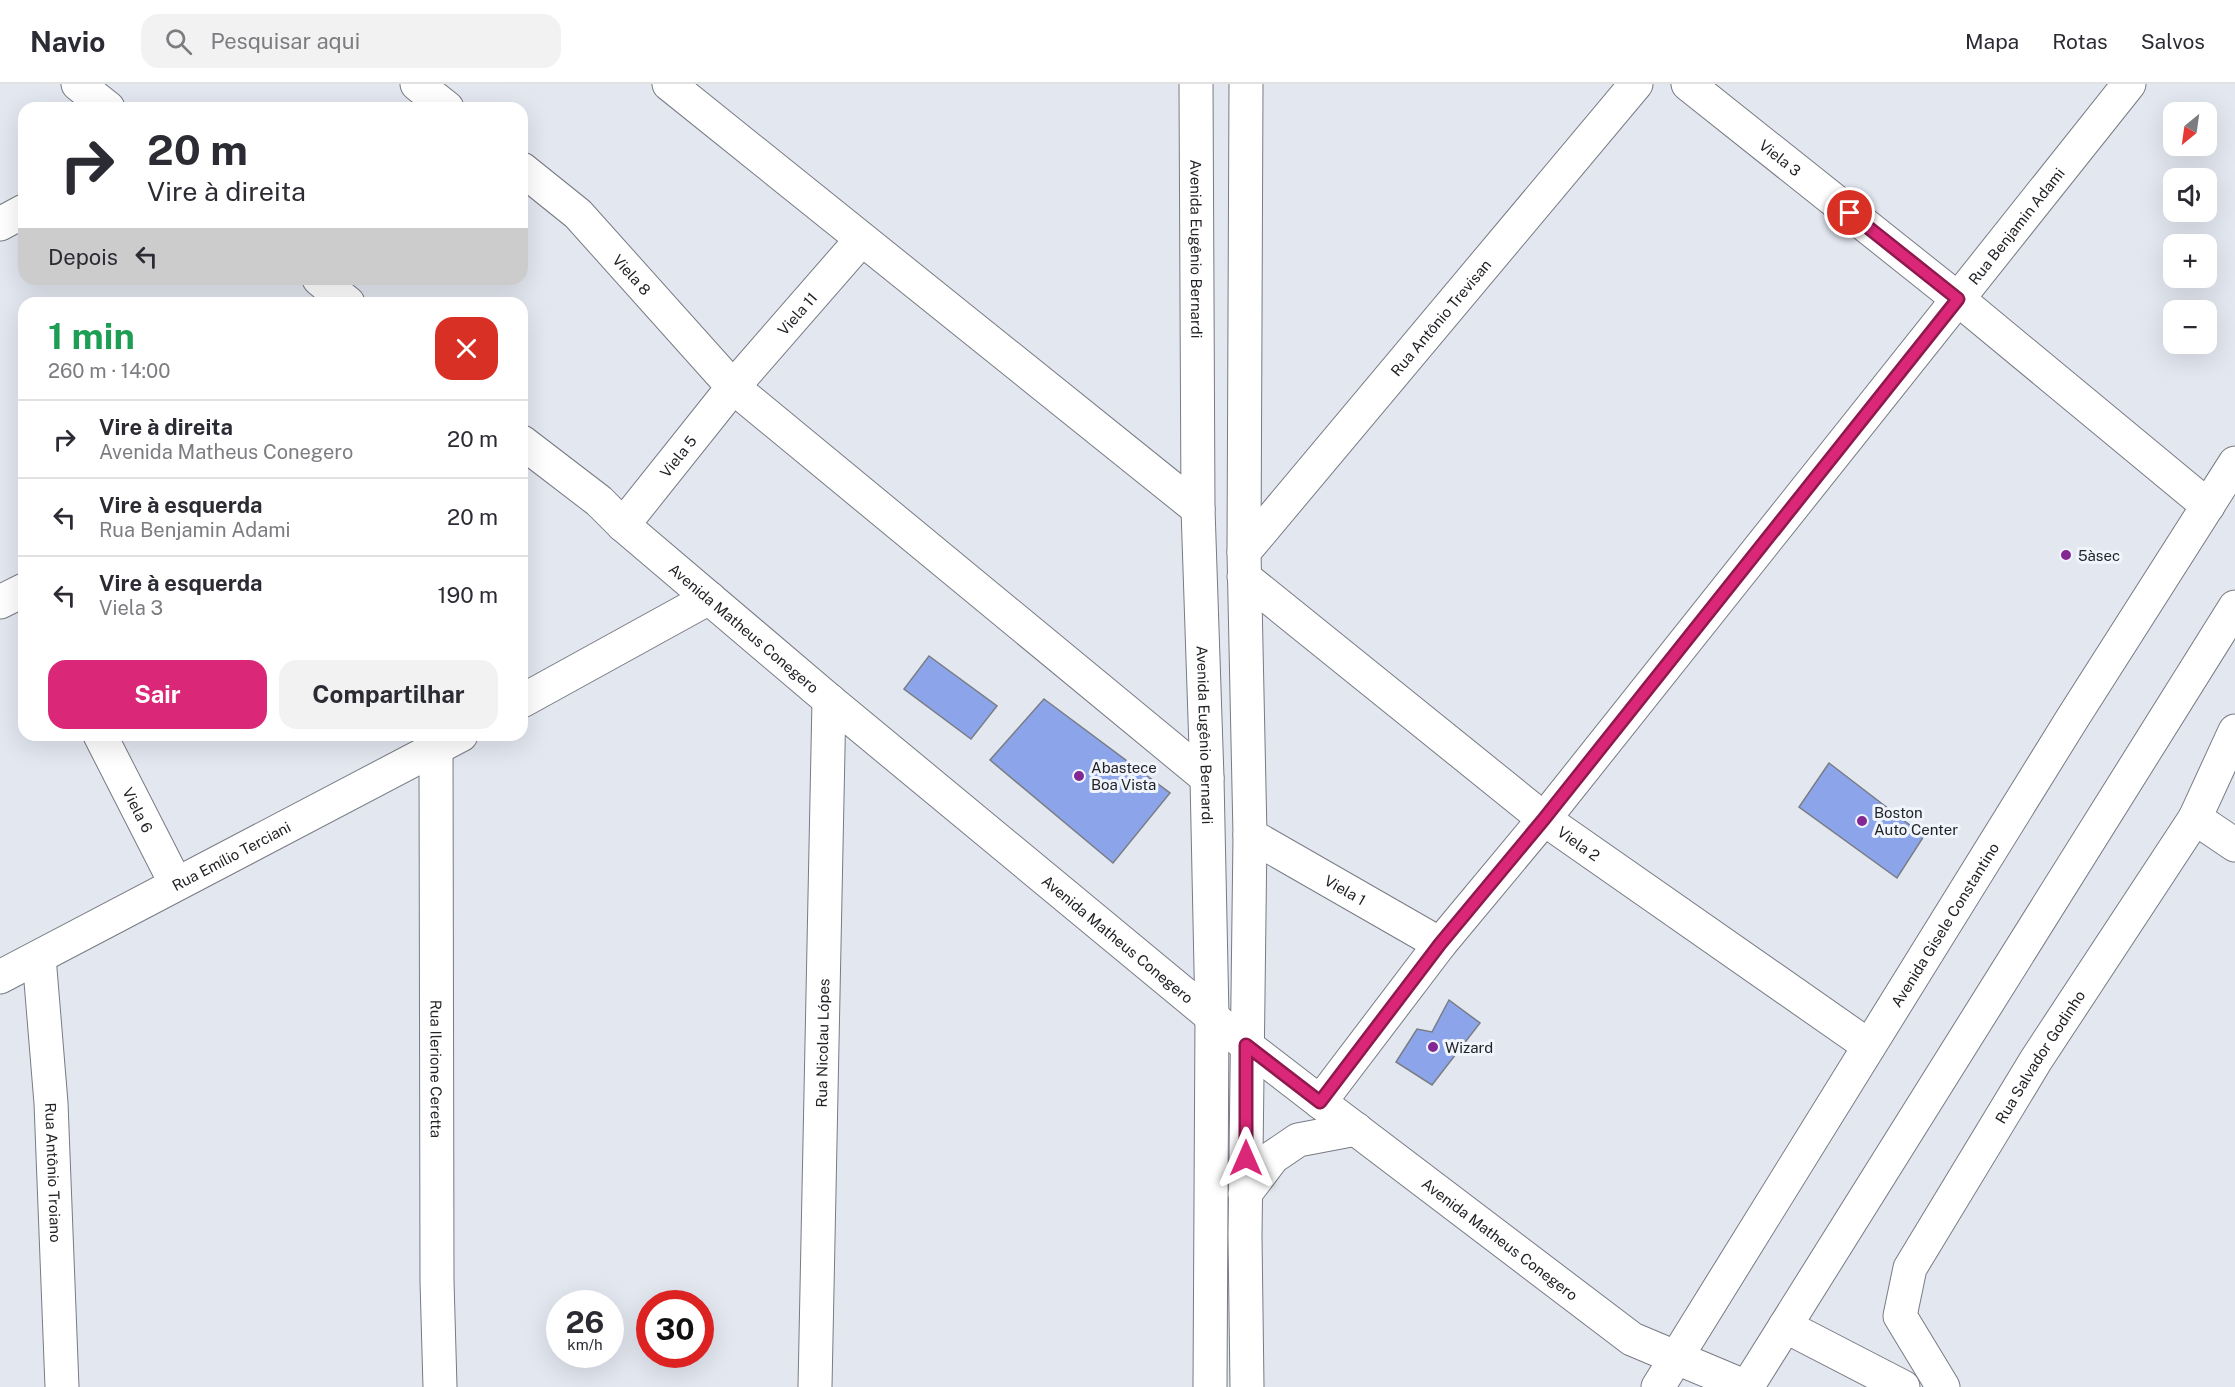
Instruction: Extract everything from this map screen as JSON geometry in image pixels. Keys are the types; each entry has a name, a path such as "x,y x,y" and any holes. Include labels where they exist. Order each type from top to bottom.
{"street":[{"path":"78,84 100,102"},
{"path":"417,84 440,102"},
{"path":"669,84 1198,509"},
{"name":"Avenida Eugênio Bernardi","path":"1196,84 1198,509 1212,1016 1210,1387"},
{"path":"1246,84 1244,565 1250,836 1245,1194 1247,1387"},
{"name":"Rua Antônio Trevisan","path":"1244,565 1636,84"},
{"name":"Viela 3","path":"1688,84 1958,299 2208,506"},
{"name":"Rua Benjamin Adami","path":"1320,1102 1440,944 1544,819 2129,84"},
{"name":"Viela 8","path":"528,174 578,214 734,387 1207,778"},
{"path":"0,224 18,215"},
{"name":"Viela 11","path":"734,387 861,240"},
{"path":"326,285 341,297"},
{"name":"Viela 5","path":"623,525 734,387"},
{"name":"Avenida Matheus Conegero","path":"528,447 599,501 623,525 830,700 1246,1045 1356,1130 1632,1339 1746,1387"},
{"name":"Avenida Gisele Constantino","path":"1658,1387 2072,719 2235,463"},
{"name":"Viela 2","path":"1244,565 1544,819 1869,1046"},
{"path":"0,603 18,593"},
{"path":"528,698 709,598"},
{"path":"1746,1387 2235,607"},
{"name":"Rua Nicolau Lópes","path":"815,1387 830,700"},
{"name":"Rua Salvador Godinho","path":"1943,1387 1900,1316 1911,1268 2036,1060 2194,818 2235,731"},
{"name":"Viela 6","path":"103,741 176,884"},
{"name":"Rua Emílio Terciani","path":"0,977 448,742"},
{"name":"Rua Ilerione Ceretta","path":"440,1387 437,1258 448,742"},
{"path":"2194,818 2235,845"},
{"name":"Viela 1","path":"1250,836 1440,944"},
{"name":"Rua Antônio Troiano","path":"39,957 51,1103 62,1387"},
{"path":"1245,1194 1272,1157 1298,1140 1356,1130"},
{"path":"1785,1326 1903,1387"}],"building":[{"path":"929,656 997,706 971,739 904,689"},
{"name":"Abastece Boa Vista","path":"1044,699 1170,793 1113,863 990,760"},
{"name":"Boston Auto Center","path":"1829,763 1924,836 1897,878 1799,807"},
{"name":"Wizard","path":"1449,1000 1480,1023 1432,1085 1396,1062 1417,1029 1432,1032"}],"place":[{"name":"5àsec","path":"2066,555"},
{"name":"Abastece Boa Vista","path":"1079,776"},
{"name":"Boston Auto Center","path":"1862,821"},
{"name":"Wizard","path":"1433,1047"}],"route":[{"path":"1246,1158 1246,1045 1320,1102 1440,944 1544,819 1958,299 1850,213"}]}
